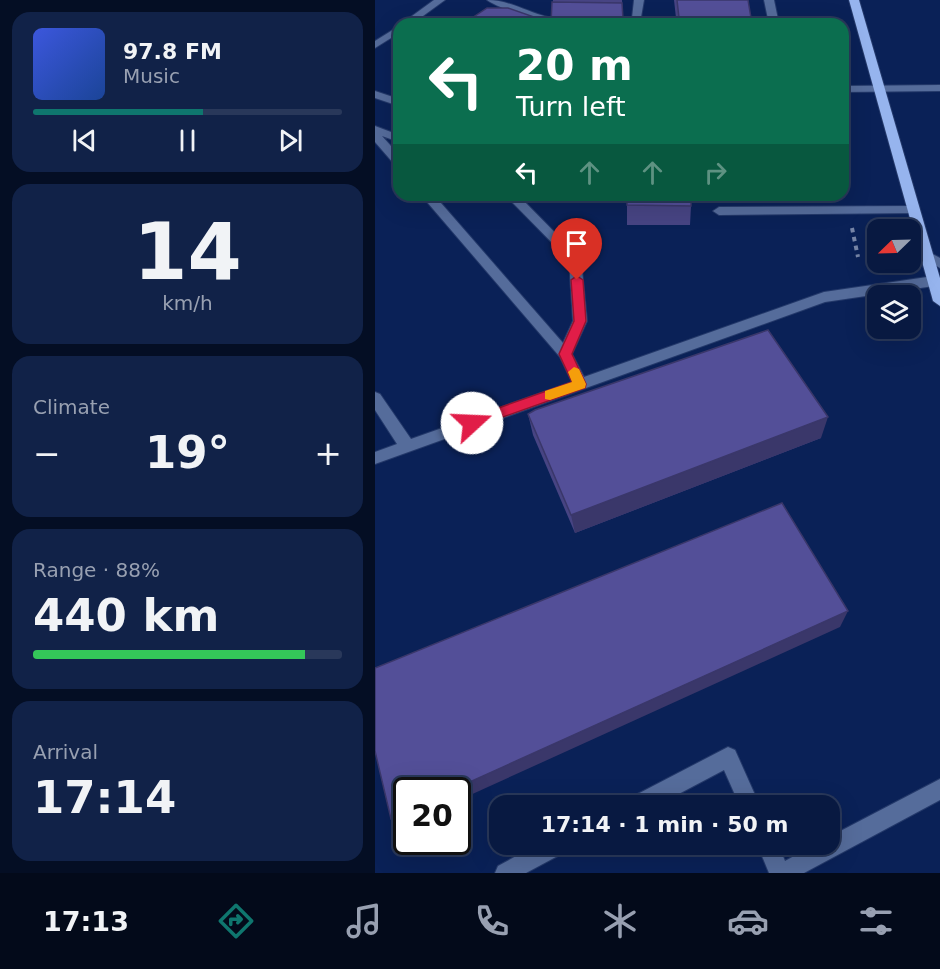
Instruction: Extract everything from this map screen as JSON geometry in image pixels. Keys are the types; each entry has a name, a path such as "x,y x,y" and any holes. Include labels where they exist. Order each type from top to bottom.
{"main road":[{"path":"854,0 940,301"}],"street":[{"path":"414,18 440,0"},
{"path":"637,18 639,0"},
{"path":"769,0 773,18"},
{"path":"497,3 542,18"},
{"path":"375,45 393,33"},
{"path":"849,89 940,88"},
{"path":"375,94 393,101"},
{"path":"375,129 393,136"},
{"path":"375,135 393,155"},
{"path":"432,201 565,354 580,384"},
{"path":"517,201 575,259 580,321 565,354"},
{"path":"719,211 914,210"},
{"path":"927,255 940,264"},
{"path":"375,458 824,297 934,281"},
{"path":"375,398 407,446"},
{"path":"656,795 728,757 745,795"},
{"path":"772,855 781,873 940,789"},
{"path":"505,873 539,855"}],"building":[{"path":"677,0 748,0 751,18 679,18"},
{"path":"552,2 622,3 623,18 551,18"},
{"path":"487,8 508,8 537,18 472,18"},
{"path":"627,201 691,201 691,206 627,205"},
{"path":"768,330 828,417 571,515 528,414"},
{"path":"782,503 848,611 471,781 471,777 393,777 393,818 391,819 375,751 375,668"}],"slow traffic":[{"path":"550,395 580,384 574,372"}],"route":[{"path":"472,423 580,384 565,354 580,321 577,280"}]}
